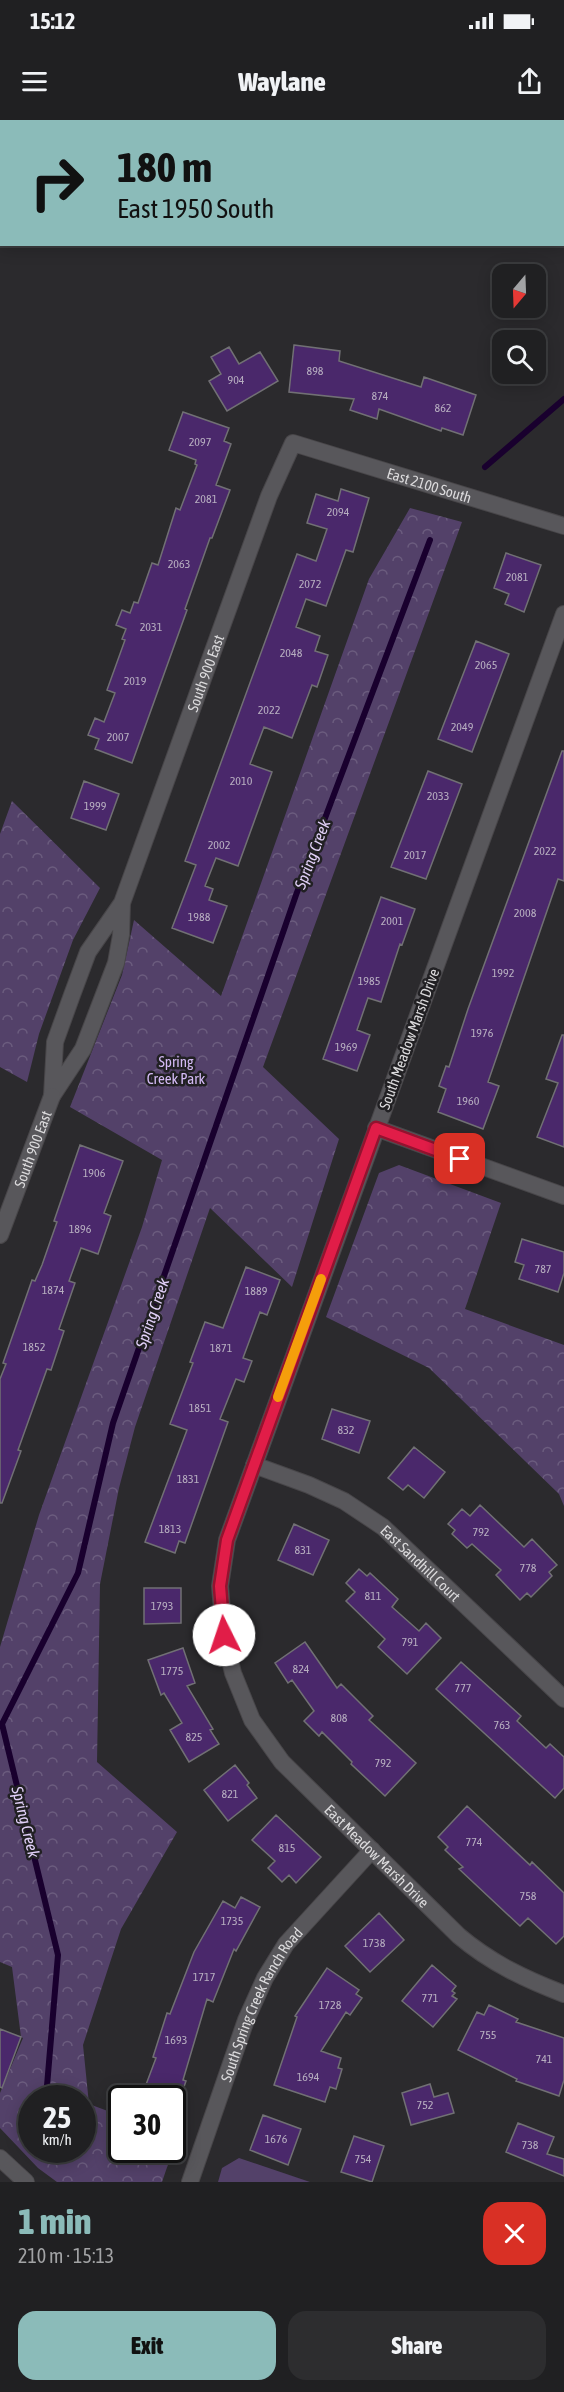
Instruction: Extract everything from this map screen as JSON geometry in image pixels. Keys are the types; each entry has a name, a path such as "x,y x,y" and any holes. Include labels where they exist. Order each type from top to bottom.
{"street":[{"name":"East 2100 South","path":"293,443 564,526"},
{"name":"South 900 East","path":"52,1096 55,1042 72,995 88,952 122,903 269,496 293,443"},
{"name":"South Meadow Marsh Drive","path":"233,1673 224,1635 220,1586 227,1540 564,614"},
{"name":"South 900 East","path":"0,1235 52,1096 83,1049 116,963 121,935 122,903"},
{"path":"376,1128 564,1196"},
{"name":"East Sandhill Court","path":"254,1465 309,1485 344,1501 383,1527 564,1699"},
{"name":"East Meadow Marsh Drive","path":"233,1673 252,1719 282,1762 459,1936 480,1953 514,1974 564,1994"},
{"name":"South Spring Creek Ranch Road","path":"190,2182 246,2020 266,1978 286,1944 372,1850"},
{"path":"0,2158 26,2182"}],"green space":[{"name":"Spring Creek Park","path":"410,508 462,522 263,1067 339,1139 292,1287 210,1208 135,1427 119,1488 100,1584 97,1762 177,1832 121,1929 83,2045 87,2085 18,2085 18,2147 0,2128 0,2093 23,2038 21,2037 12,1967 0,1962 0,1647 39,1515 142,1227 162,1160 70,1107 122,975 134,920 221,996 369,579"},
{"path":"12,801 100,888 73,940 39,1034 27,1082 0,1067 0,834"},
{"path":"399,1165 501,1203 465,1309 564,1345 564,1506 559,1494 429,1368 326,1317 379,1173"},
{"name":"Spring Creek Park","path":"96,2107 108,2111 108,2163 168,2163 162,2182 57,2182 33,2163 96,2163"},
{"path":"239,2158 310,2182 218,2182 222,2168"}],"building":[{"path":"294,345 340,351 339,361 421,387 424,377 476,395 463,435 442,428 441,431 379,409 377,419 350,410 354,399 289,392"},
{"path":"229,347 239,364 260,352 278,381 227,411 209,381 221,374 211,357"},
{"path":"183,412 229,428 224,441 231,444 216,485 230,490 212,538 210,538 185,609 187,610 132,763 95,749 99,739 88,735 95,718 104,722 115,693 107,690 125,640 122,639 126,629 116,625 122,610 130,613 134,602 138,603 152,563 158,565 176,508 180,510 197,465 196,460 169,450"},
{"path":"341,489 369,498 353,552 346,550 326,606 306,599 296,627 320,636 315,651 328,655 317,687 312,685 292,738 264,727 250,764 272,772 238,866 216,858 205,886 213,889 209,900 227,906 213,943 172,928 196,865 185,861 297,554 316,561 327,529 307,523 316,494 338,501"},
{"path":"506,553 541,565 524,612 505,604 509,594 494,588"},
{"path":"476,641 509,654 472,752 438,739"},
{"path":"562,751 564,751 564,881 558,879 488,1082 499,1086 483,1129 438,1112 446,1089 439,1086 446,1066 449,1067"},
{"path":"428,771 462,784 426,879 391,867"},
{"path":"84,781 119,794 106,830 71,818"},
{"path":"381,897 415,909 402,945 400,944 381,1002 368,998 357,1030 370,1035 357,1071 323,1059"},
{"path":"562,1035 564,1035 564,1147 537,1137 558,1083 546,1079"},
{"path":"80,1145 123,1161 104,1213 111,1216 98,1254 81,1248 69,1281 75,1283 59,1329 64,1331 51,1370 47,1369 18,1450 21,1451 2,1503 0,1503 0,1379 6,1364 3,1363 32,1280 35,1281 42,1265 57,1222 54,1221"},
{"path":"522,1239 564,1252 564,1273 558,1292 519,1279 524,1265 515,1262"},
{"path":"246,1267 280,1280 267,1315 260,1312 243,1358 252,1361 244,1382 236,1379 220,1419 228,1422 185,1543 179,1541 175,1553 145,1542 187,1430 170,1424 193,1363 190,1362 205,1322 223,1328"},
{"path":"332,1409 370,1421 359,1453 322,1439"},
{"path":"414,1447 445,1472 424,1498 408,1485 403,1490 388,1478"},
{"path":"480,1505 524,1547 532,1539 557,1565 549,1572 552,1576 531,1597 527,1593 520,1600 496,1575 501,1570 472,1544 467,1548 452,1534 455,1530 448,1524 462,1509 470,1516"},
{"path":"294,1524 329,1540 313,1575 278,1560"},
{"path":"359,1569 367,1576 370,1573 398,1599 392,1607 419,1631 426,1623 441,1638 407,1674 378,1647 385,1639 346,1601 355,1592 346,1583"},
{"path":"144,1588 181,1588 181,1623 144,1624"},
{"path":"305,1642 337,1688 341,1684 373,1716 369,1720 416,1763 385,1796 322,1732 319,1736 304,1721 314,1711 292,1680 288,1683 275,1663"},
{"path":"183,1648 195,1683 187,1686 213,1729 210,1730 219,1744 189,1762 170,1730 182,1723 164,1693 161,1695 148,1660"},
{"path":"461,1662 521,1716 517,1721 546,1748 550,1744 564,1757 564,1788 555,1798 436,1689"},
{"path":"235,1765 257,1798 228,1821 204,1790"},
{"path":"467,1806 530,1865 532,1862 564,1893 564,1936 556,1944 528,1918 520,1926 459,1869 463,1867 445,1850 448,1847 438,1837"},
{"path":"276,1815 321,1857 296,1883 289,1875 282,1882 268,1868 275,1861 252,1840"},
{"path":"241,1897 260,1907 236,1951 234,1949 213,2002 207,1999 183,2080 186,2081 185,2085 146,2085 156,2058 153,2057 167,2013 170,2014 194,1952 223,1901 235,1908"},
{"path":"379,1913 404,1940 370,1972 345,1946"},
{"path":"432,1965 456,1986 452,1991 455,1993 452,1996 457,1999 433,2027 402,2001"},
{"path":"327,1968 359,1990 356,1994 362,1998 350,2015 346,2012 321,2051 341,2058 338,2068 342,2069 336,2089 330,2087 325,2102 274,2085 297,2017 295,2016"},
{"path":"489,2005 518,2019 516,2022 564,2038 564,2080 559,2096 516,2081 517,2079 458,2050 477,2012 484,2015"},
{"path":"0,2029 21,2037 2,2088 0,2087"},
{"path":"430,2084 434,2097 448,2093 454,2113 411,2125 402,2093"},
{"path":"263,2115 301,2129 288,2165 250,2150"},
{"path":"518,2123 554,2137 547,2154 564,2159 564,2176 506,2152"},
{"path":"354,2136 384,2146 372,2182 341,2172"}],"waterway":[{"name":"Spring Creek","path":"485,467 564,399"},
{"name":"Spring Creek","path":"47,2085 58,1955 2,1724 78,1573 113,1423 296,895 430,540"}],"slow traffic":[{"path":"278,1397 321,1279"}],"route":[{"path":"224,1635 220,1586 227,1540 376,1128 460,1159"}]}
